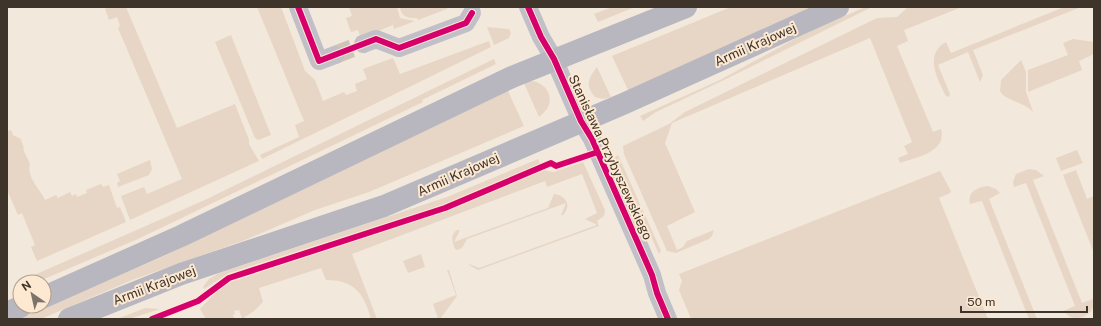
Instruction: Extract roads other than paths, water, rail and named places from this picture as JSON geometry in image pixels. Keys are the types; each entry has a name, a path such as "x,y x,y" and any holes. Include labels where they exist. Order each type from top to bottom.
{"main road":[{"path":"52,294 156,248 554,59 686,7"},
{"name":"Armii Krajowej","path":"69,319 181,274 384,206 581,121 838,7"}],"street":[{"path":"298,7 319,61 335,55"},
{"name":"Stanisława Przybyszewskiego","path":"528,7 541,37 554,59 581,121 592,139 629,222 668,319"},
{"path":"363,44 376,40 399,48 466,23 472,13"}],"tunnel":[{"path":"335,55 363,44"}]}
